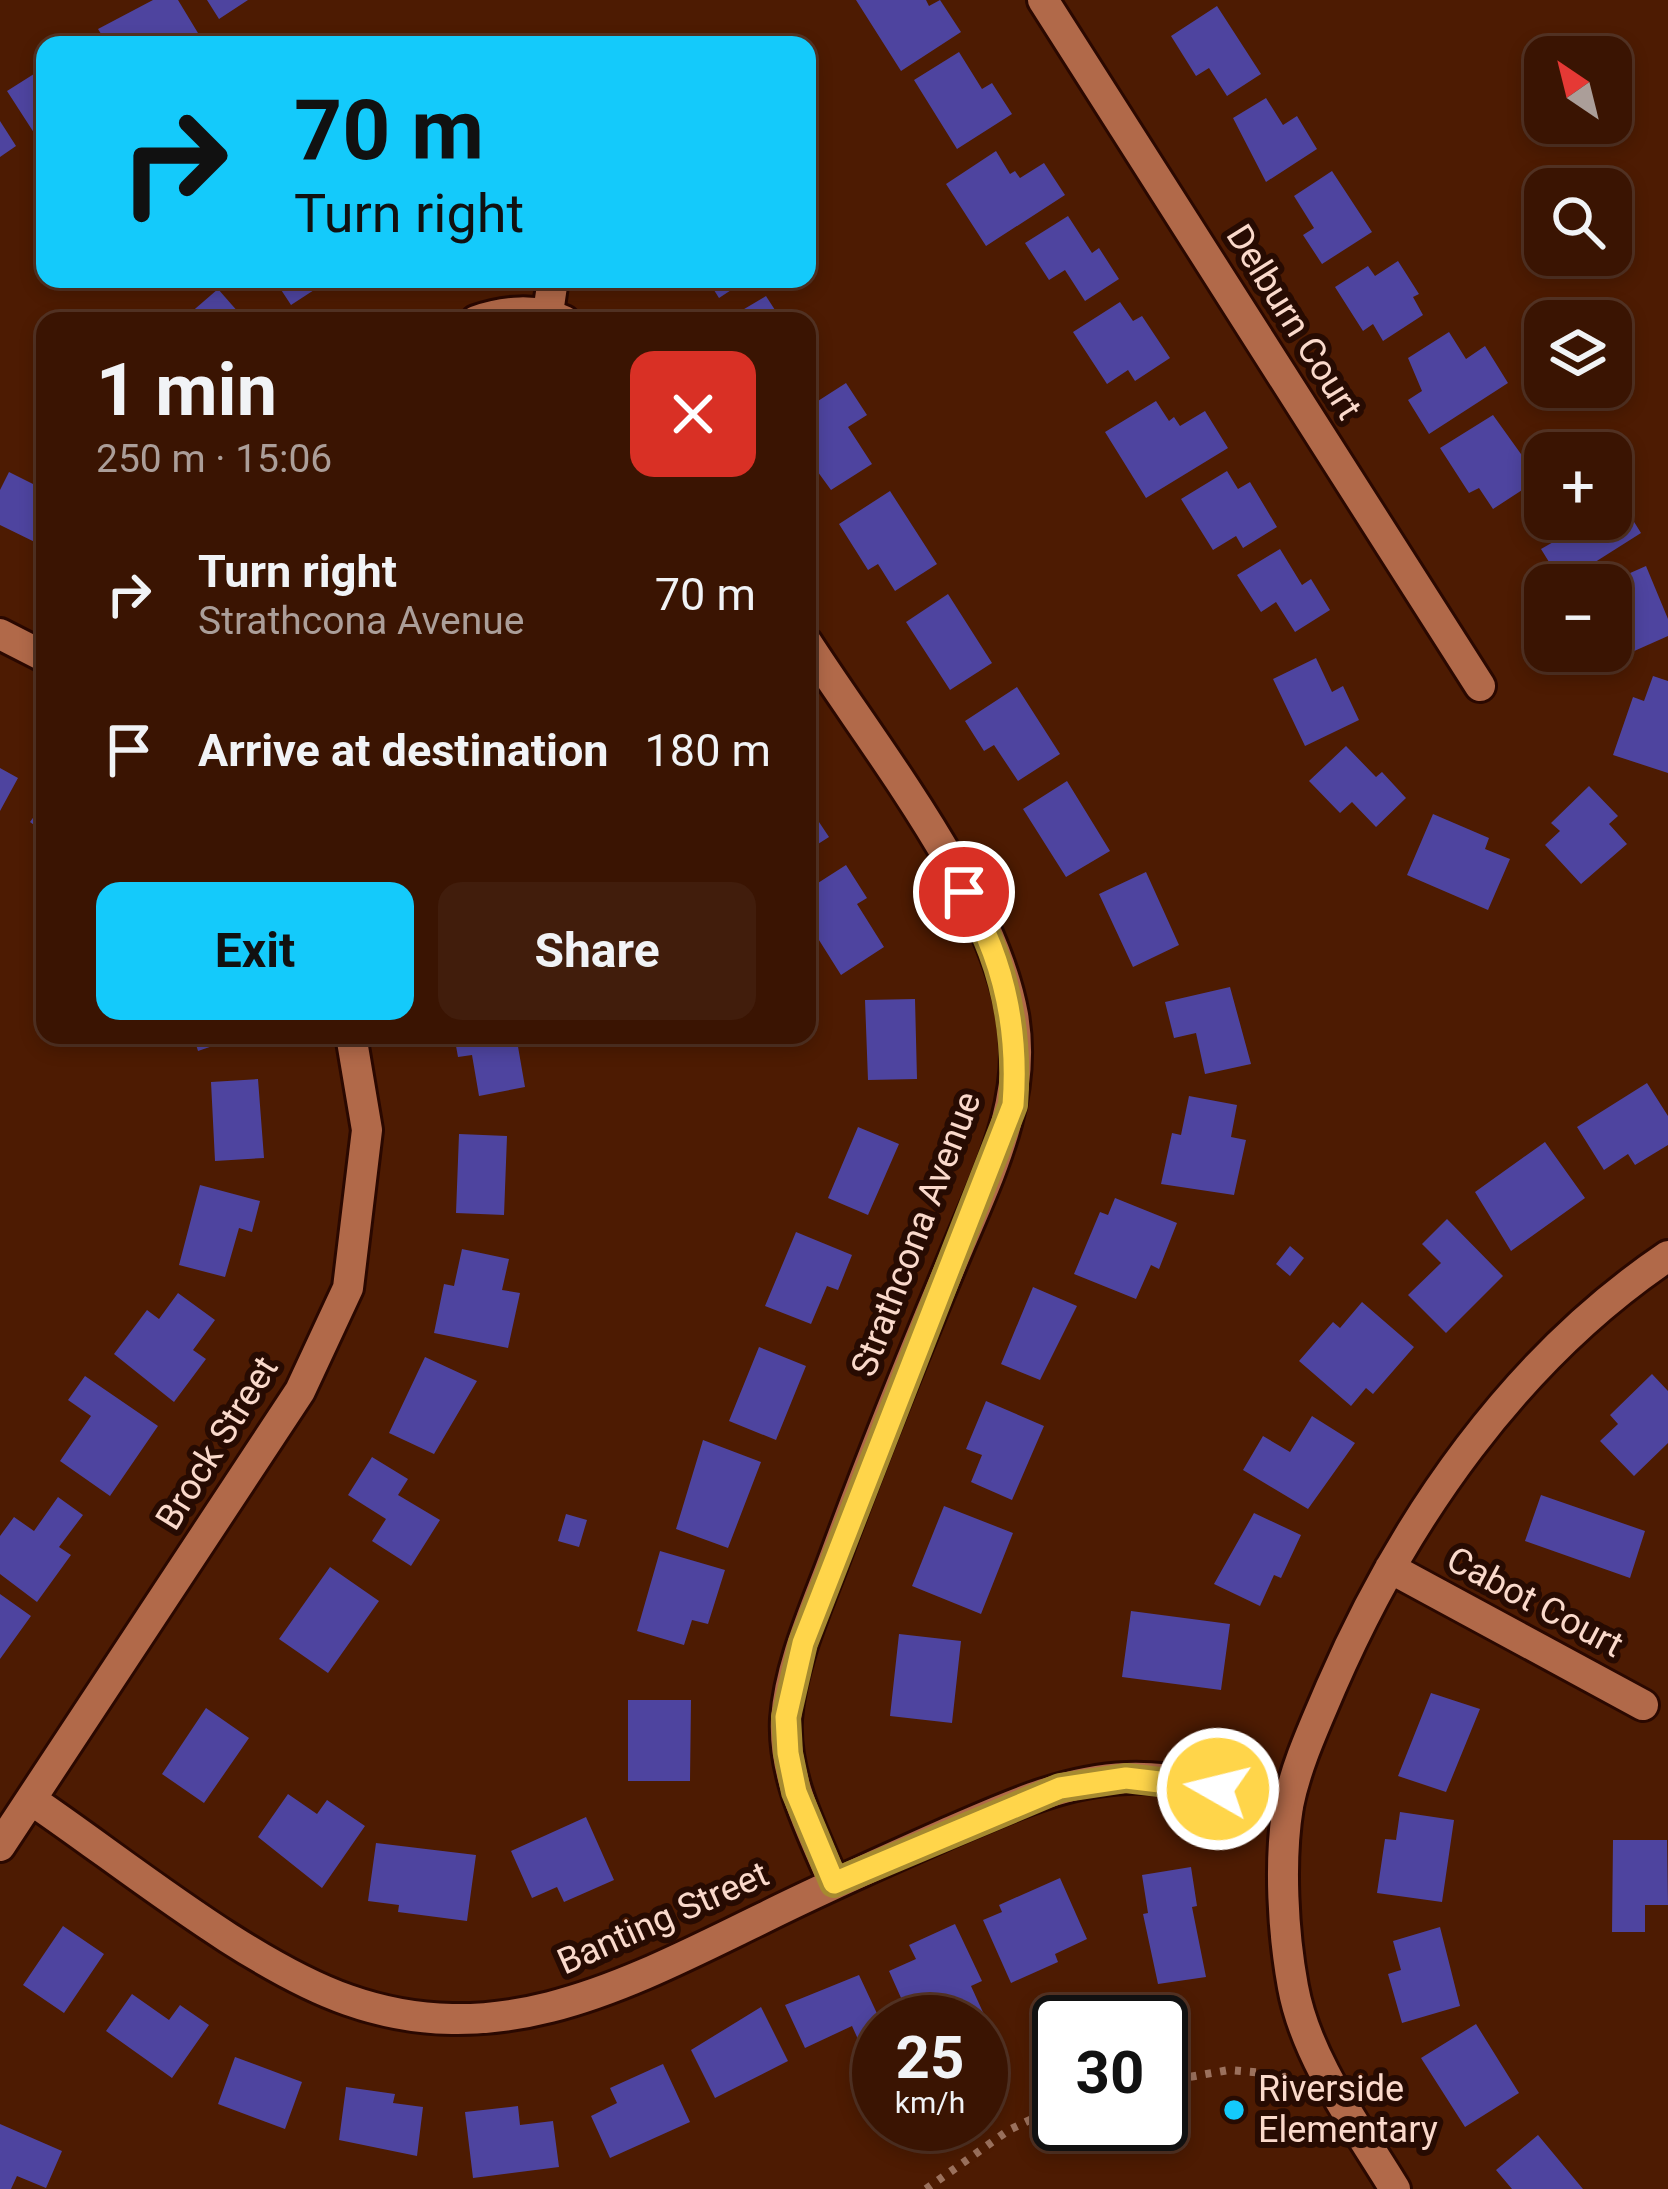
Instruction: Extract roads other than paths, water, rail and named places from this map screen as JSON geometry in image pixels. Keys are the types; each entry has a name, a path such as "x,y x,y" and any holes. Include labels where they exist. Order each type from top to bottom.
{"street":[{"name":"Delburn Court","path":"1043,0 1480,686"},
{"path":"0,634 36,652"},
{"name":"Strathcona Avenue","path":"816,657 985,926 1012,1013 1016,1059 1013,1105 993,1165 888,1413 803,1643 786,1717 796,1792 834,1883"},
{"name":"Brock Street","path":"0,1846 300,1390 348,1288 368,1130 353,1044"},
{"path":"1395,2189 1326,2071 1293,1990 1286,1918 1288,1807 1309,1739 1390,1568 1437,1493 1532,1370 1668,1256"},
{"name":"Cabot Court","path":"1390,1568 1643,1705"},
{"name":"Banting Street","path":"33,1801 301,1980 397,2014 509,2017 570,2005 654,1971 834,1883 1060,1788 1126,1778 1175,1781 1288,1807"}],"place":[{"name":"Riverside Elementary","path":"1234,2110"}]}
